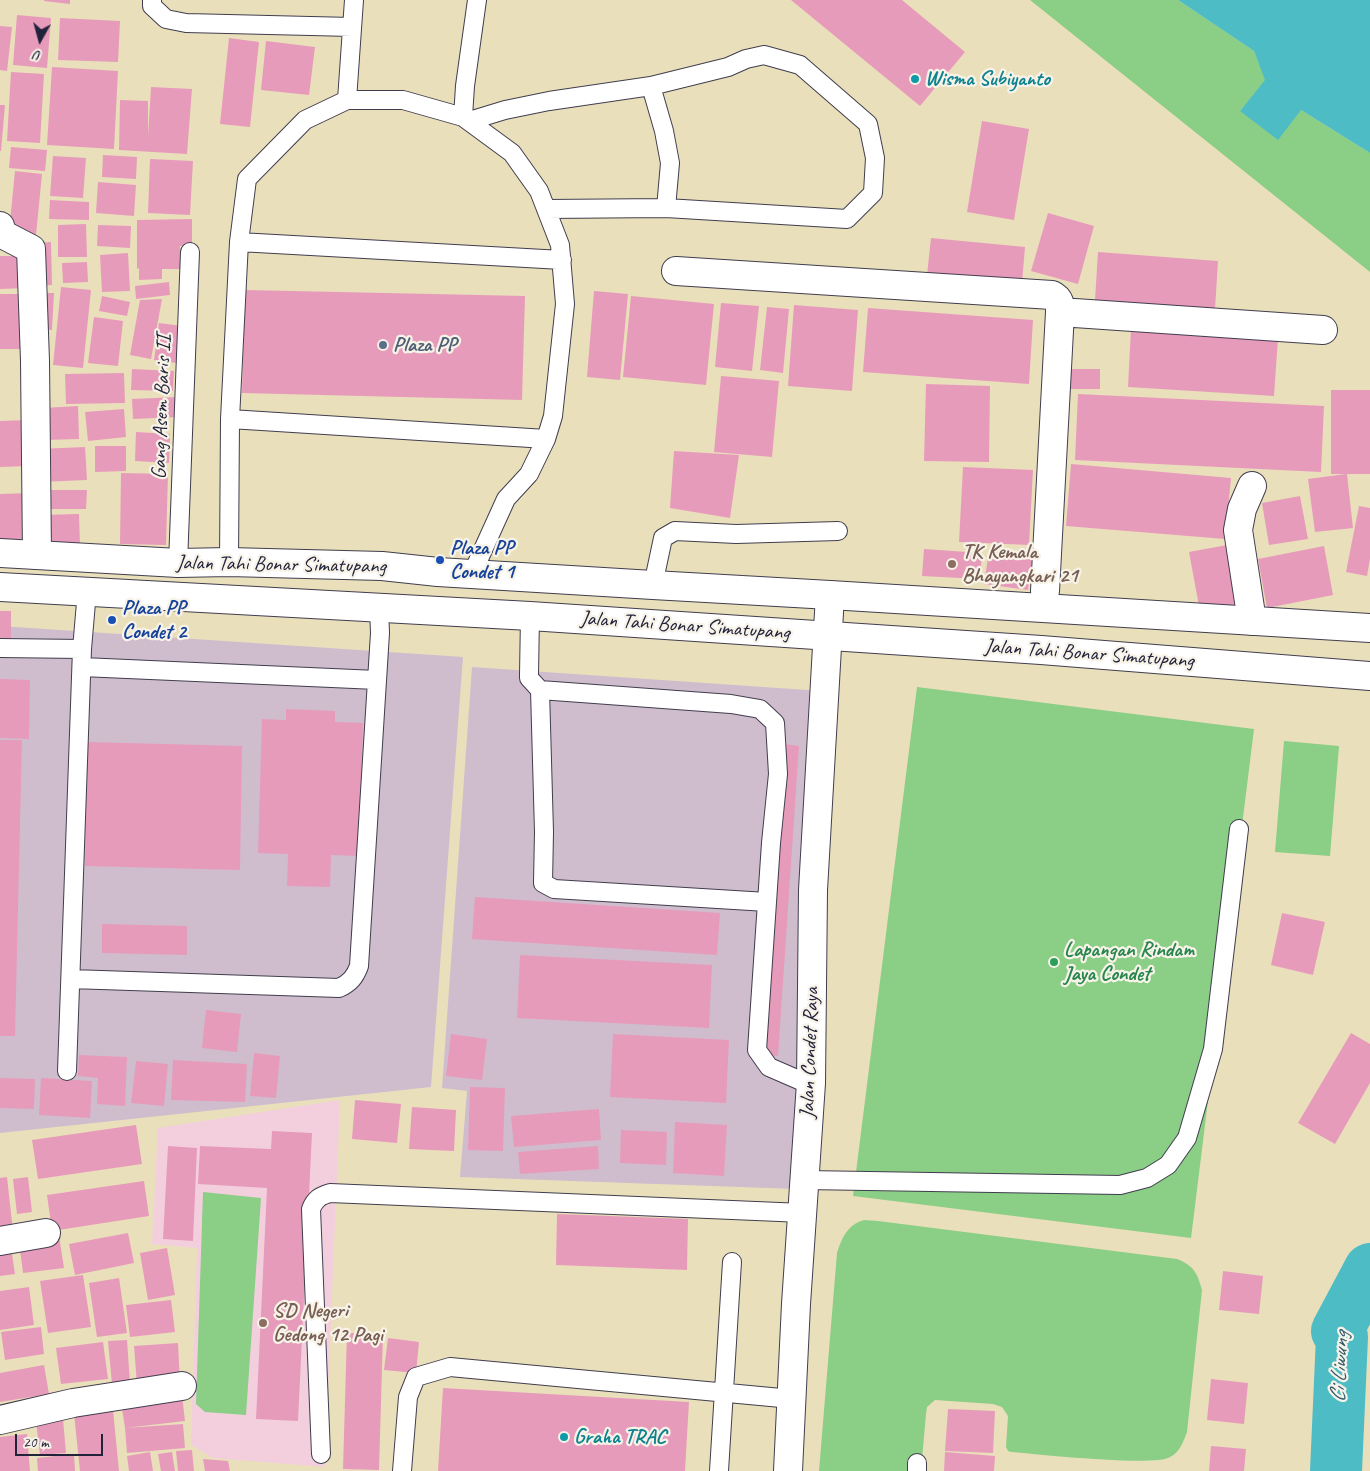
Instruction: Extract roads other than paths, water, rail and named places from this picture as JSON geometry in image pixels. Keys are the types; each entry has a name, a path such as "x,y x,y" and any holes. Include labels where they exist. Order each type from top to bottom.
{"main road":[{"path":"0,226 2,234 31,249 35,361 37,555"},
{"path":"676,271 1052,295 1059,300 1060,312 1041,650"},
{"path":"1060,312 1324,330"},
{"path":"1252,486 1242,509 1238,530 1252,620"},
{"name":"Jalan Tahi Bonar Simatupang","path":"0,553 178,563 229,562 382,566 472,574 830,595 1044,599 1252,620 1370,628"},
{"path":"227,599 229,562"},
{"path":"379,607 382,566"},
{"name":"Jalan Tahi Bonar Simatupang","path":"0,587 530,616 1041,650 1370,676"},
{"name":"Jalan Condet Raya","path":"788,1471 796,1304 811,1083 813,890 830,595"},
{"path":"0,1241 46,1233"},
{"path":"0,1420 73,1403 182,1386"}],"lane":[{"path":"152,0 152,6 166,19 186,24 352,27"},
{"path":"348,100 354,0"},
{"path":"466,119 465,86 477,0"},
{"path":"466,119 531,104 651,86 728,67 746,59 764,56 800,65 868,124 875,158 873,194 847,219 666,208 546,209"},
{"path":"651,86 664,131 670,163 666,208"},
{"path":"229,562 230,419 238,242 247,179 305,120 348,100 403,100 466,119 512,154 539,191 560,244 566,304 553,416 546,440 529,474 506,499 472,574"},
{"path":"238,242 562,260"},
{"name":"Gang Asem Baris II","path":"178,563 190,252"},
{"path":"230,419 546,440"},
{"path":"653,585 663,538 675,531 736,534 838,531"},
{"path":"67,1071 82,649 86,591"},
{"path":"71,979 339,988 349,983 356,975 359,966 380,633 379,607"},
{"path":"530,616 529,678 540,690 544,832 543,884 554,889 767,902"},
{"path":"0,648 82,649"},
{"path":"82,667 377,680"},
{"path":"540,690 731,704 760,709 775,723 778,774 757,1050 769,1067 811,1083"},
{"path":"805,1180 1120,1185 1147,1178 1168,1165 1187,1138 1213,1049 1239,829"},
{"path":"320,1454 311,1209 315,1201 322,1196 330,1193 803,1213"},
{"path":"719,1471 732,1262"},
{"path":"402,1471 408,1397 416,1378 450,1368 792,1399"}],"water":[{"path":"1178,0 1370,0 1370,153 1301,110 1278,140 1240,111 1265,80 1254,51"}],"waterway":[{"name":"Ci Liwung","path":"1336,1471 1342,1337 1337,1331 1370,1269"}],"place":[{"name":"Wisma Subiyanto","path":"915,79"},
{"name":"Plaza PP","path":"383,345"},
{"name":"Plaza PP Condet 1","path":"440,560"},
{"name":"TK Kemala Bhayangkari 21","path":"952,564"},
{"name":"Plaza PP Condet 2","path":"112,620"},
{"name":"Lapangan Rindam Jaya Condet","path":"1054,962"},
{"name":"SD Negeri Gedong 12 Pagi","path":"263,1323"},
{"name":"Graha TRAC","path":"564,1437"}]}
